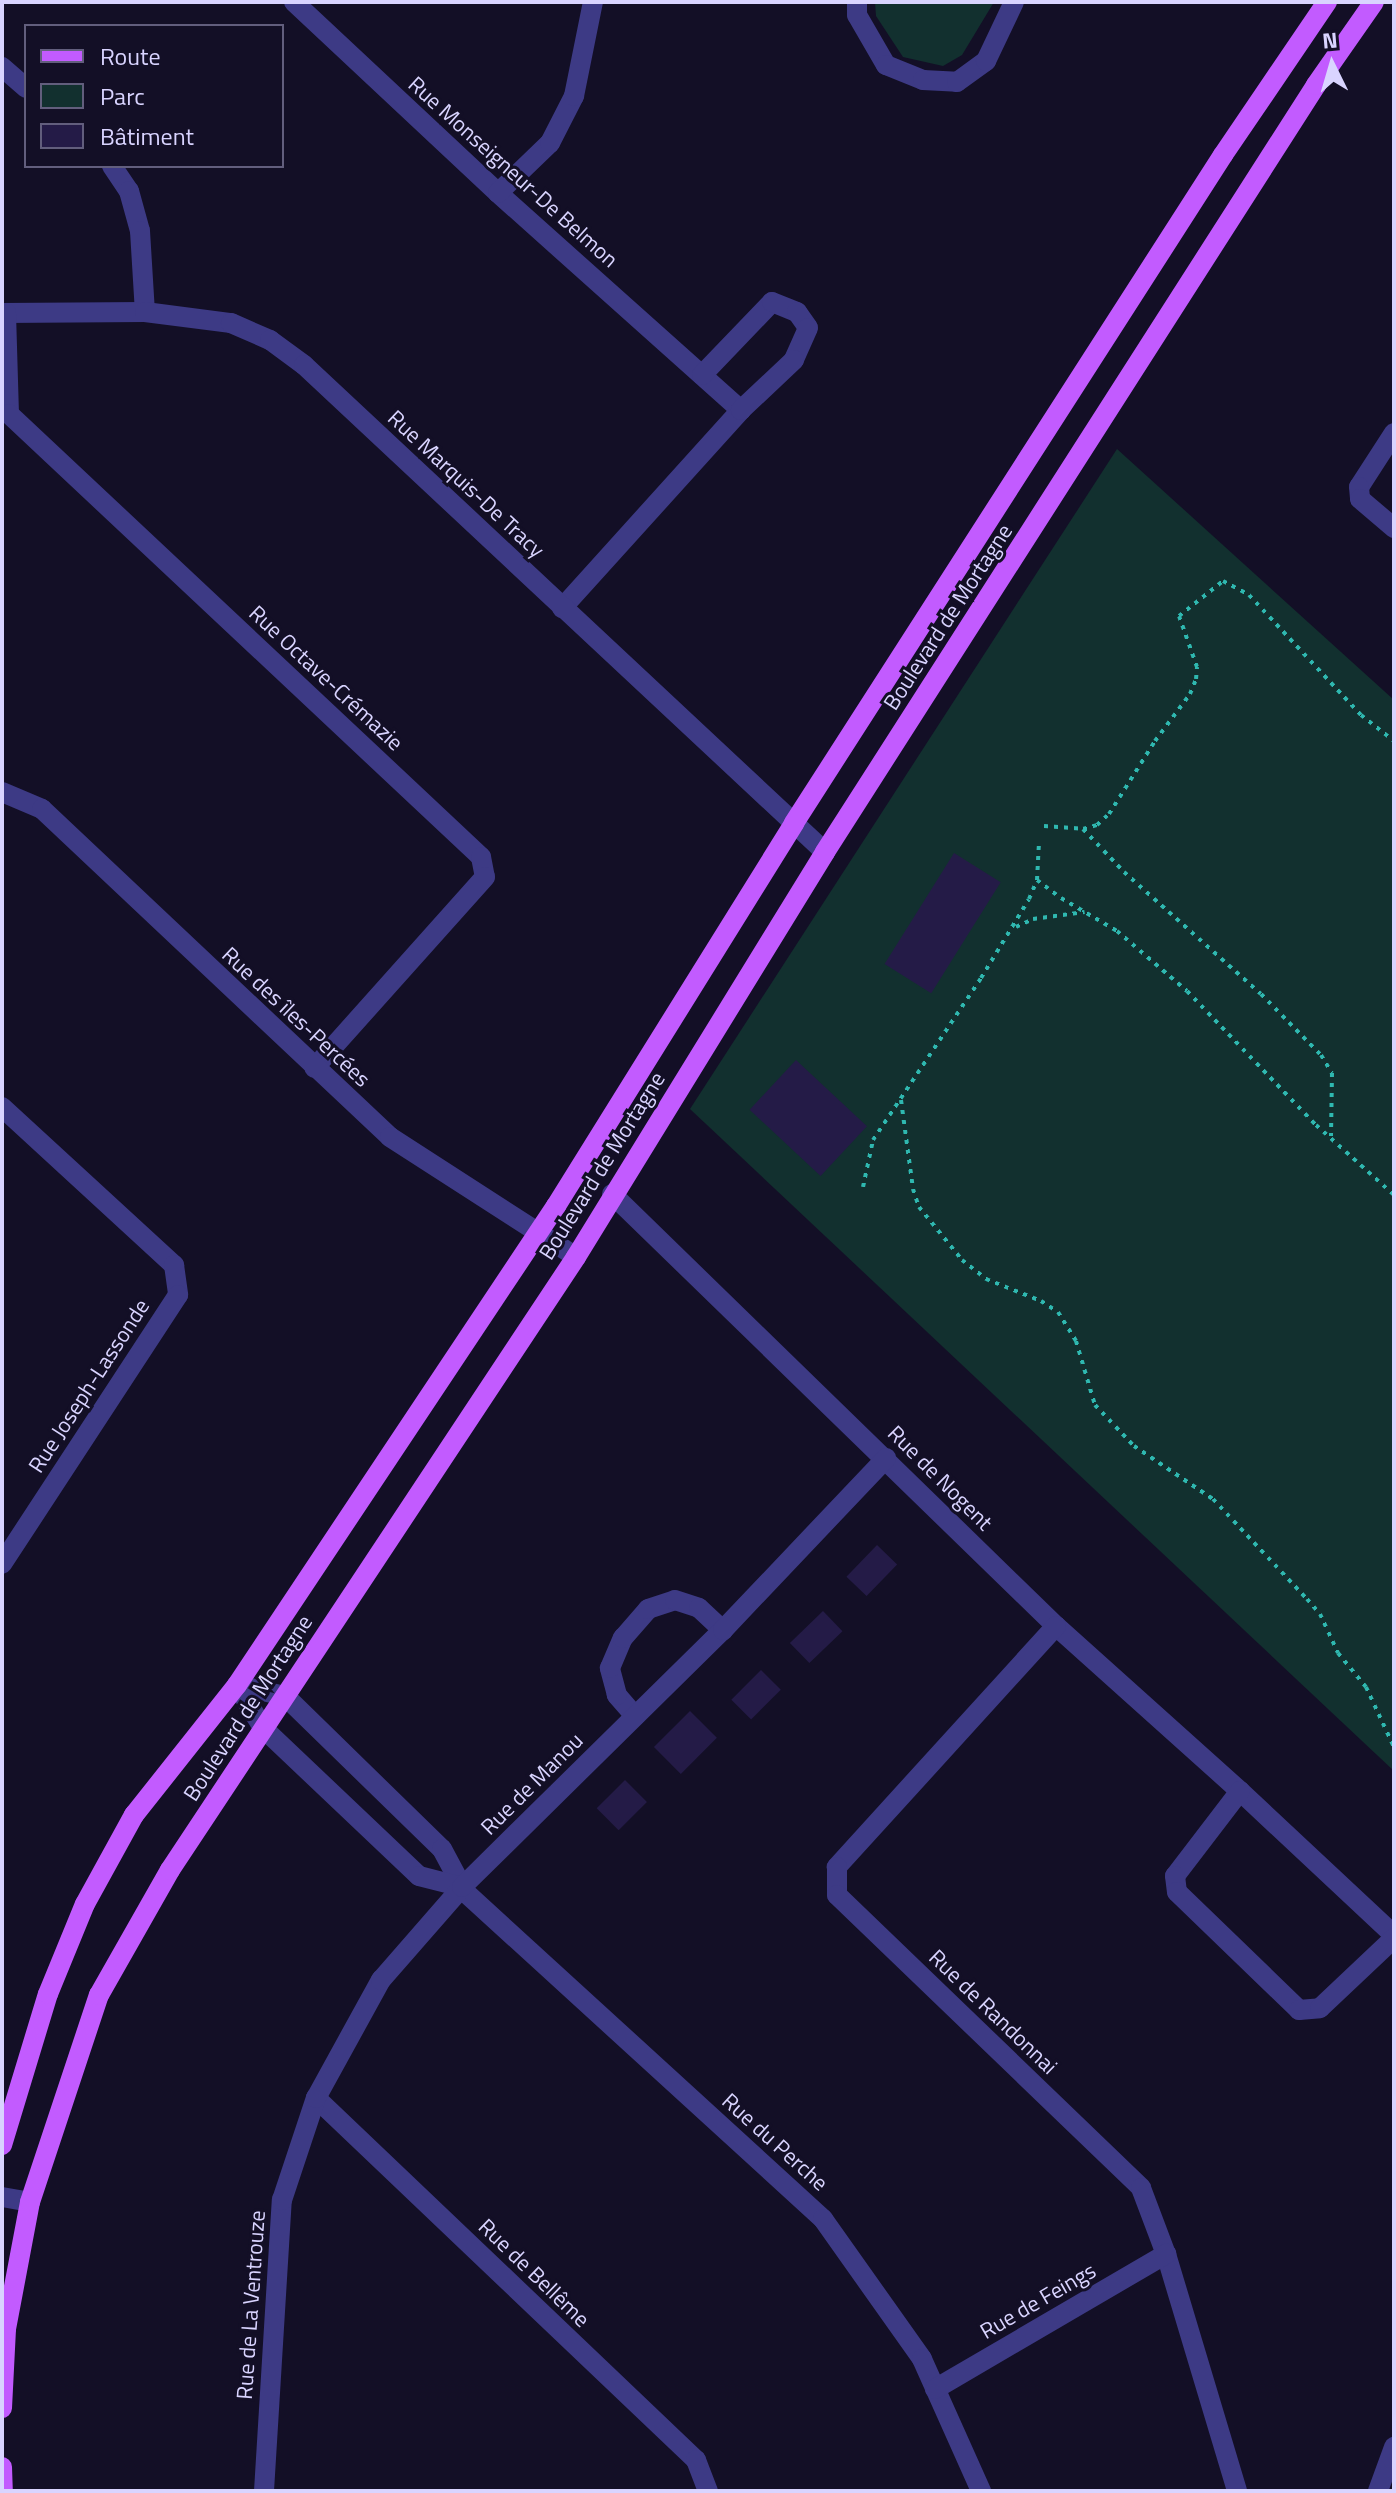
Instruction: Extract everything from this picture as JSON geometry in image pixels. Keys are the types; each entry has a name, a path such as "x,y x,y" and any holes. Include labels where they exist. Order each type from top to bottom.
{"main road":[{"name":"Boulevard de Mortagne","path":"2,2145 48,1994 85,1904 134,1815 237,1685 538,1232 794,823 1215,168 1327,2"},
{"name":"Boulevard de Mortagne","path":"2,2408 6,2329 30,2202 99,1995 170,1870 576,1257 825,852 1316,85 1374,2"},
{"path":"2,2467 3,2491"}],"street":[{"name":"Rue Monseigneur-De Belmon","path":"294,2 498,193 741,410"},
{"path":"498,193 550,143 574,96 593,2"},
{"path":"857,2 857,15 886,65 923,80 957,82 986,61 1014,2"},
{"path":"2,67 24,86"},
{"path":"113,168 129,191 140,231 145,312"},
{"path":"562,608 741,410 794,360 808,328 797,312 772,302 702,375"},
{"name":"Rue Marquis-De Tracy","path":"4,313 145,312 231,323 270,340 304,365 825,852"},
{"name":"Rue Octave-Crémazie","path":"4,313 9,414 481,857 485,877 314,1068"},
{"path":"1394,433 1359,487 1360,499 1394,528"},
{"name":"Rue des îles-Percées","path":"2,792 42,809 390,1137 576,1257"},
{"name":"Rue Joseph-Lassonde","path":"2,1564 178,1295 174,1265 4,1114"},
{"name":"Rue de Nogent","path":"612,1194 1056,1626 1240,1791 1394,1937 1320,2008 1299,2010 1177,1892 1175,1876 1240,1791"},
{"name":"Rue de Manou","path":"462,1887 723,1630 886,1458"},
{"path":"635,1716 617,1695 610,1668 623,1638 648,1609 675,1600 699,1608 723,1630"},
{"name":"Rue de Randonnai","path":"1056,1626 837,1867 837,1895 1141,2188 1166,2254 1237,2491"},
{"path":"237,1685 285,1696"},
{"name":"Rue du Perche","path":"237,1685 263,1728 419,1876 462,1887"},
{"name":"Rue du Perche","path":"285,1696 442,1849 462,1887 823,2219 922,2359 981,2491"},
{"name":"Rue de La Ventrouze","path":"264,2491 282,2200 316,2098 381,1980 462,1887"},
{"name":"Rue de Bellême","path":"316,2098 696,2460 708,2491"},
{"path":"2,2197 30,2202"},
{"name":"Rue de Feings","path":"935,2389 1166,2254"},
{"path":"1378,2491 1394,2447"}],"path":[{"path":"1044,826 1083,829 1097,825 1109,814 1155,741 1190,694 1197,667 1179,616 1223,581 1249,595 1361,715 1394,741"},
{"path":"1083,829 1124,872 1261,994 1321,1055 1332,1073 1331,1136"},
{"path":"863,1187 873,1140 1013,927 1037,880 1039,844"},
{"path":"1037,880 1117,931 1187,991 1262,1071 1394,1195"},
{"path":"1013,927 1033,919 1085,912"},
{"path":"901,1100 913,1189 919,1207 962,1260 986,1279 1041,1301 1058,1312 1076,1341 1095,1405 1134,1446 1213,1499 1307,1599 1320,1614 1338,1653 1366,1687 1394,1747"}],"green space":[{"path":"875,2 994,2 962,55 943,66 903,57 876,16"},
{"path":"1117,449 1394,700 1394,1771 690,1109"}],"building":[{"path":"954,853 1001,882 931,993 885,964"},
{"path":"796,1060 867,1126 821,1176 750,1110"},
{"path":"877,1545 897,1564 867,1596 846,1577"},
{"path":"823,1611 842,1631 809,1663 790,1643"},
{"path":"761,1670 781,1690 751,1719 731,1700"},
{"path":"690,1711 717,1738 681,1774 654,1747"},
{"path":"625,1780 647,1802 619,1830 597,1808"}]}
